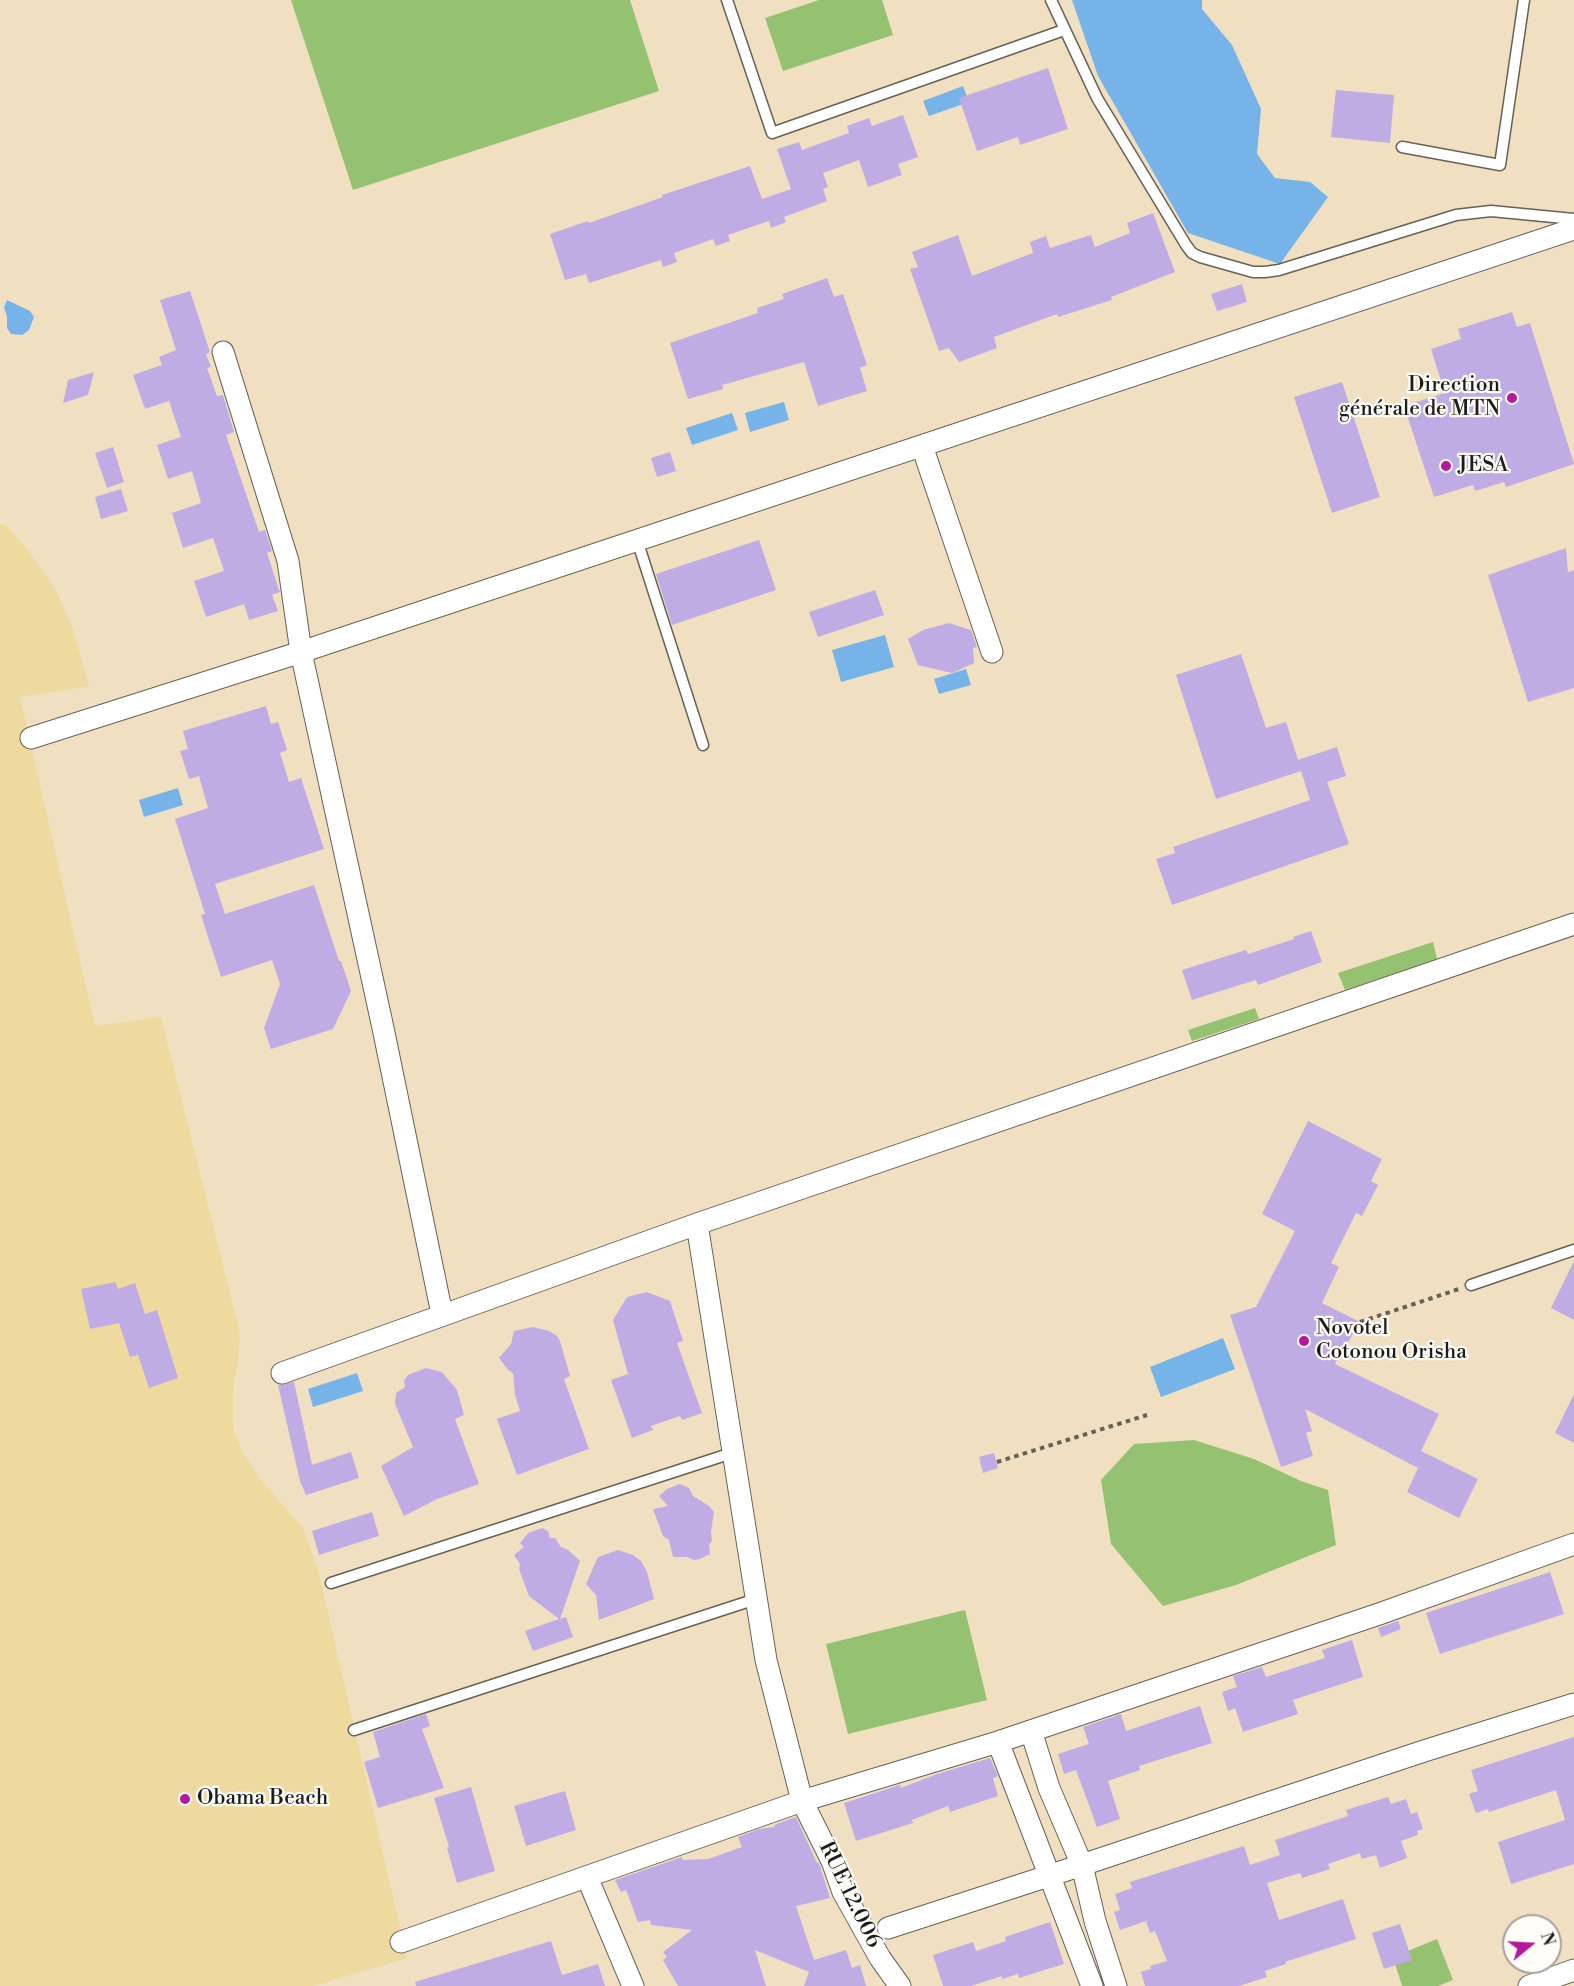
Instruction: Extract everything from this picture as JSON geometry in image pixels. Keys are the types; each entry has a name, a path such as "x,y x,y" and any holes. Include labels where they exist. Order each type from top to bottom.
{"street":[{"path":"31,738 301,652 1574,229"},
{"path":"223,352 288,561 301,652 383,1028 442,1314"},
{"path":"921,446 992,652"},
{"path":"282,1373 697,1224 1574,924"},
{"name":"RUE 12.006","path":"697,1224 766,1660 802,1802 832,1861 843,1892 880,1958 900,1986"},
{"path":"401,1942 802,1802 1031,1731 1379,1614 1574,1544"},
{"path":"888,1928 1424,1751 1574,1704"},
{"path":"1031,1731 1049,1788 1082,1865 1095,1921 1116,1986"},
{"path":"998,1742 1092,1986"},
{"path":"587,1877 633,1986"},
{"path":"1529,1986 1574,1970"}],"lane":[{"path":"727,0 772,132 1064,30"},
{"path":"1051,0 1097,98 1186,245 1192,253 1200,257 1253,272 1265,272 1279,270 1456,215 1491,210 1574,219"},
{"path":"1402,147 1500,165 1524,0"},
{"path":"637,540 703,745"},
{"path":"1471,1285 1574,1250"},
{"path":"331,1583 732,1453"},
{"path":"354,1730 756,1599"}],"path":[{"path":"1360,1322 1471,1285"},
{"path":"997,1462 1147,1415"}],"green space":[{"path":"291,0 630,0 659,91 353,190"},
{"path":"819,0 882,0 893,35 783,71 765,18"},
{"path":"1433,942 1437,959 1345,990 1338,973"},
{"path":"1255,1008 1259,1019 1192,1041 1188,1030"},
{"path":"1194,1440 1254,1459 1301,1481 1328,1490 1336,1545 1236,1585 1163,1606 1111,1544 1101,1480 1134,1444"},
{"path":"965,1610 987,1700 848,1734 826,1644"},
{"path":"1437,1939 1453,1980 1438,1986 1402,1986 1393,1957"}],"sand":[{"path":"0,524 8,527 32,555 56,590 73,629 89,686 20,697 95,1026 161,1017 240,1333 239,1356 233,1389 233,1428 242,1451 260,1479 303,1528 319,1573 407,1958 314,1986 0,1986"}],"water":[{"path":"1072,0 1202,0 1202,9 1232,45 1261,109 1257,154 1275,178 1310,182 1328,197 1280,264 1188,233 1098,76"},
{"path":"963,86 969,102 929,116 923,101"},
{"path":"7,300 30,311 34,317 29,330 22,335 11,334 7,328 4,307"},
{"path":"784,402 789,420 750,432 745,413"},
{"path":"732,413 738,430 692,445 686,428"},
{"path":"885,635 894,667 841,682 832,650"},
{"path":"966,669 971,685 939,694 934,679"},
{"path":"178,788 183,805 144,817 139,800"},
{"path":"1223,1338 1235,1369 1161,1397 1150,1367"},
{"path":"357,1373 363,1391 313,1407 308,1389"}],"building":[{"path":"1048,68 1068,129 1020,145 1018,137 977,151 959,98"},
{"path":"1336,90 1394,95 1390,143 1331,137"},
{"path":"903,115 918,157 898,164 902,175 868,187 859,160 823,173 828,187 823,189 827,201 784,217 786,222 771,228 769,221 728,235 730,241 716,246 713,239 674,253 677,262 663,267 661,260 589,283 586,274 565,280 550,234 588,221 589,223 663,197 662,195 750,166 762,199 791,189 777,149 799,142 802,150 849,133 847,126 869,118 872,126"},
{"path":"1153,213 1175,272 1111,297 1112,300 1058,317 1057,314 994,337 997,348 959,362 949,348 939,351 910,269 918,267 912,252 958,235 972,276 1033,253 1030,242 1046,236 1050,248 1091,235 1095,247 1130,233 1127,223"},
{"path":"827,278 834,297 843,294 867,365 860,368 867,391 818,406 804,362 722,385 723,389 688,399 670,343 758,313 757,308 784,299 782,294"},
{"path":"1242,284 1247,302 1217,311 1211,294"},
{"path":"190,291 210,352 206,354 211,367 207,368 217,396 223,395 234,432 226,435 259,532 265,530 272,551 267,553 280,592 272,595 278,611 249,620 244,604 206,617 194,581 224,571 213,538 183,548 172,513 201,503 192,471 168,479 157,445 181,437 169,401 145,409 133,375 162,365 159,357 176,350 160,300"},
{"path":"1512,312 1517,327 1530,323 1574,464 1506,487 1504,482 1475,491 1473,485 1434,497 1404,406 1445,393 1431,349 1461,339 1458,329"},
{"path":"94,372 88,395 63,403 68,380"},
{"path":"1342,382 1380,497 1332,513 1294,397"},
{"path":"113,447 124,482 107,488 95,453"},
{"path":"670,452 676,471 657,477 651,458"},
{"path":"121,489 128,511 101,519 95,497"},
{"path":"759,540 776,590 672,625 656,574"},
{"path":"1566,548 1568,572 1574,570 1574,688 1528,702 1488,575"},
{"path":"875,590 884,615 818,637 809,612"},
{"path":"949,623 971,630 977,647 973,648 974,663 952,673 918,665 908,639 923,630"},
{"path":"1241,654 1266,728 1286,722 1298,760 1337,747 1346,776 1327,782 1349,844 1172,905 1156,859 1175,853 1173,847 1310,800 1301,771 1216,799 1176,675"},
{"path":"266,706 271,724 278,722 287,750 280,753 289,782 301,778 324,849 215,884 225,914 314,885 351,991 333,1029 271,1049 264,1028 280,984 272,960 221,977 201,915 205,914 175,819 208,808 199,776 189,779 180,751 188,749 183,731"},
{"path":"1311,931 1322,962 1258,985 1256,980 1192,1000 1182,970 1246,950 1248,954"},
{"path":"1308,1121 1382,1159 1371,1181 1378,1185 1362,1216 1356,1213 1331,1263 1339,1267 1322,1303 1360,1322 1335,1364 1439,1414 1421,1451 1478,1479 1459,1518 1407,1492 1418,1468 1305,1409 1312,1431 1306,1433 1313,1456 1281,1467 1230,1315 1256,1307 1295,1231 1262,1214"},
{"path":"1574,1261 1574,1320 1551,1308"},
{"path":"115,1282 118,1289 135,1283 145,1314 157,1310 178,1378 149,1388 138,1355 130,1357 119,1323 90,1329 81,1289"},
{"path":"647,1292 670,1301 683,1341 677,1343 702,1413 682,1420 680,1416 651,1426 653,1430 632,1438 611,1380 628,1374 613,1320 627,1297"},
{"path":"533,1327 549,1331 560,1341 570,1376 564,1379 589,1449 517,1475 497,1419 520,1411 515,1395 513,1373 499,1358 511,1344 514,1331"},
{"path":"426,1368 442,1372 457,1390 464,1415 455,1419 479,1484 437,1499 404,1516 381,1466 413,1447 395,1404 396,1393 405,1387 404,1380 408,1375"},
{"path":"294,1382 312,1465 351,1452 359,1478 306,1495 300,1481 278,1385"},
{"path":"1574,1394 1574,1443 1555,1433"},
{"path":"994,1453 998,1468 983,1473 979,1457"},
{"path":"680,1484 689,1488 693,1496 714,1512 712,1541 709,1545 710,1554 700,1559 673,1557 669,1540 663,1536 653,1509 668,1506 659,1496 667,1489"},
{"path":"372,1512 379,1536 319,1555 312,1531"},
{"path":"542,1528 548,1531 550,1538 555,1538 561,1547 580,1561 560,1619 566,1617 573,1637 533,1651 525,1631 559,1619 529,1596 519,1569 520,1564 514,1555 524,1547 520,1543 528,1533"},
{"path":"618,1550 633,1555 641,1561 647,1572 654,1599 599,1620 596,1595 586,1584 598,1557"},
{"path":"1550,1572 1564,1614 1440,1654 1426,1613"},
{"path":"1398,1621 1401,1629 1381,1637 1378,1628"},
{"path":"1352,1640 1363,1677 1293,1700 1298,1714 1243,1732 1235,1708 1228,1711 1222,1692 1237,1687 1233,1676 1262,1667 1266,1677 1325,1658 1322,1650"},
{"path":"1200,1706 1212,1743 1139,1766 1140,1770 1108,1781 1120,1819 1097,1827 1076,1770 1064,1774 1058,1754 1089,1744 1083,1727 1121,1714 1126,1731"},
{"path":"426,1714 430,1726 422,1729 444,1788 378,1808 364,1762 380,1757 373,1732"},
{"path":"1574,1737 1574,1864 1511,1884 1498,1842 1565,1820 1556,1790 1489,1812 1488,1809 1476,1813 1469,1794 1478,1791 1471,1770"},
{"path":"990,1758 998,1776 993,1778 998,1796 950,1812 948,1806 912,1820 913,1823 856,1841 844,1803 900,1785 901,1788"},
{"path":"471,1787 495,1871 457,1883 434,1798"},
{"path":"565,1791 576,1830 526,1846 514,1806"},
{"path":"1388,1797 1391,1804 1406,1799 1411,1814 1417,1812 1423,1829 1417,1831 1418,1835 1401,1841 1407,1858 1380,1868 1376,1855 1362,1859 1360,1853 1328,1864 1330,1869 1302,1878 1300,1873 1267,1883 1279,1920 1343,1899 1356,1939 1285,1962 1286,1964 1265,1971 1267,1977 1239,1986 1145,1986 1141,1972 1151,1969 1150,1966 1167,1961 1155,1931 1150,1933 1146,1921 1120,1930 1114,1912 1120,1910 1115,1894 1132,1888 1130,1882 1244,1846 1250,1865 1280,1855 1275,1840 1348,1816 1346,1810"},
{"path":"796,1817 819,1863 830,1898 796,1906 814,1960 846,1950 852,1968 860,1965 866,1986 804,1986 809,1972 755,1950 766,1986 678,1986 663,1960 667,1957 663,1952 692,1930 651,1925 650,1920 638,1922 626,1890 621,1892 615,1880 682,1857 682,1860 708,1859 742,1847 738,1837 759,1829 774,1827 776,1824"},
{"path":"1050,1922 1064,1964 1019,1978 1018,1974 1002,1979 1002,1976 971,1986 943,1986 933,1955 973,1942 976,1951 1006,1941 1005,1937"},
{"path":"1400,1924 1412,1960 1384,1969 1372,1933"},
{"path":"551,1941 562,1975 598,1964 605,1986 416,1986 415,1982"}],"place":[{"name":"Direction générale de MTN","path":"1512,398"},
{"name":"JESA","path":"1446,466"},
{"name":"Novotel Cotonou Orisha","path":"1304,1341"},
{"name":"Obama Beach","path":"185,1799"}]}
